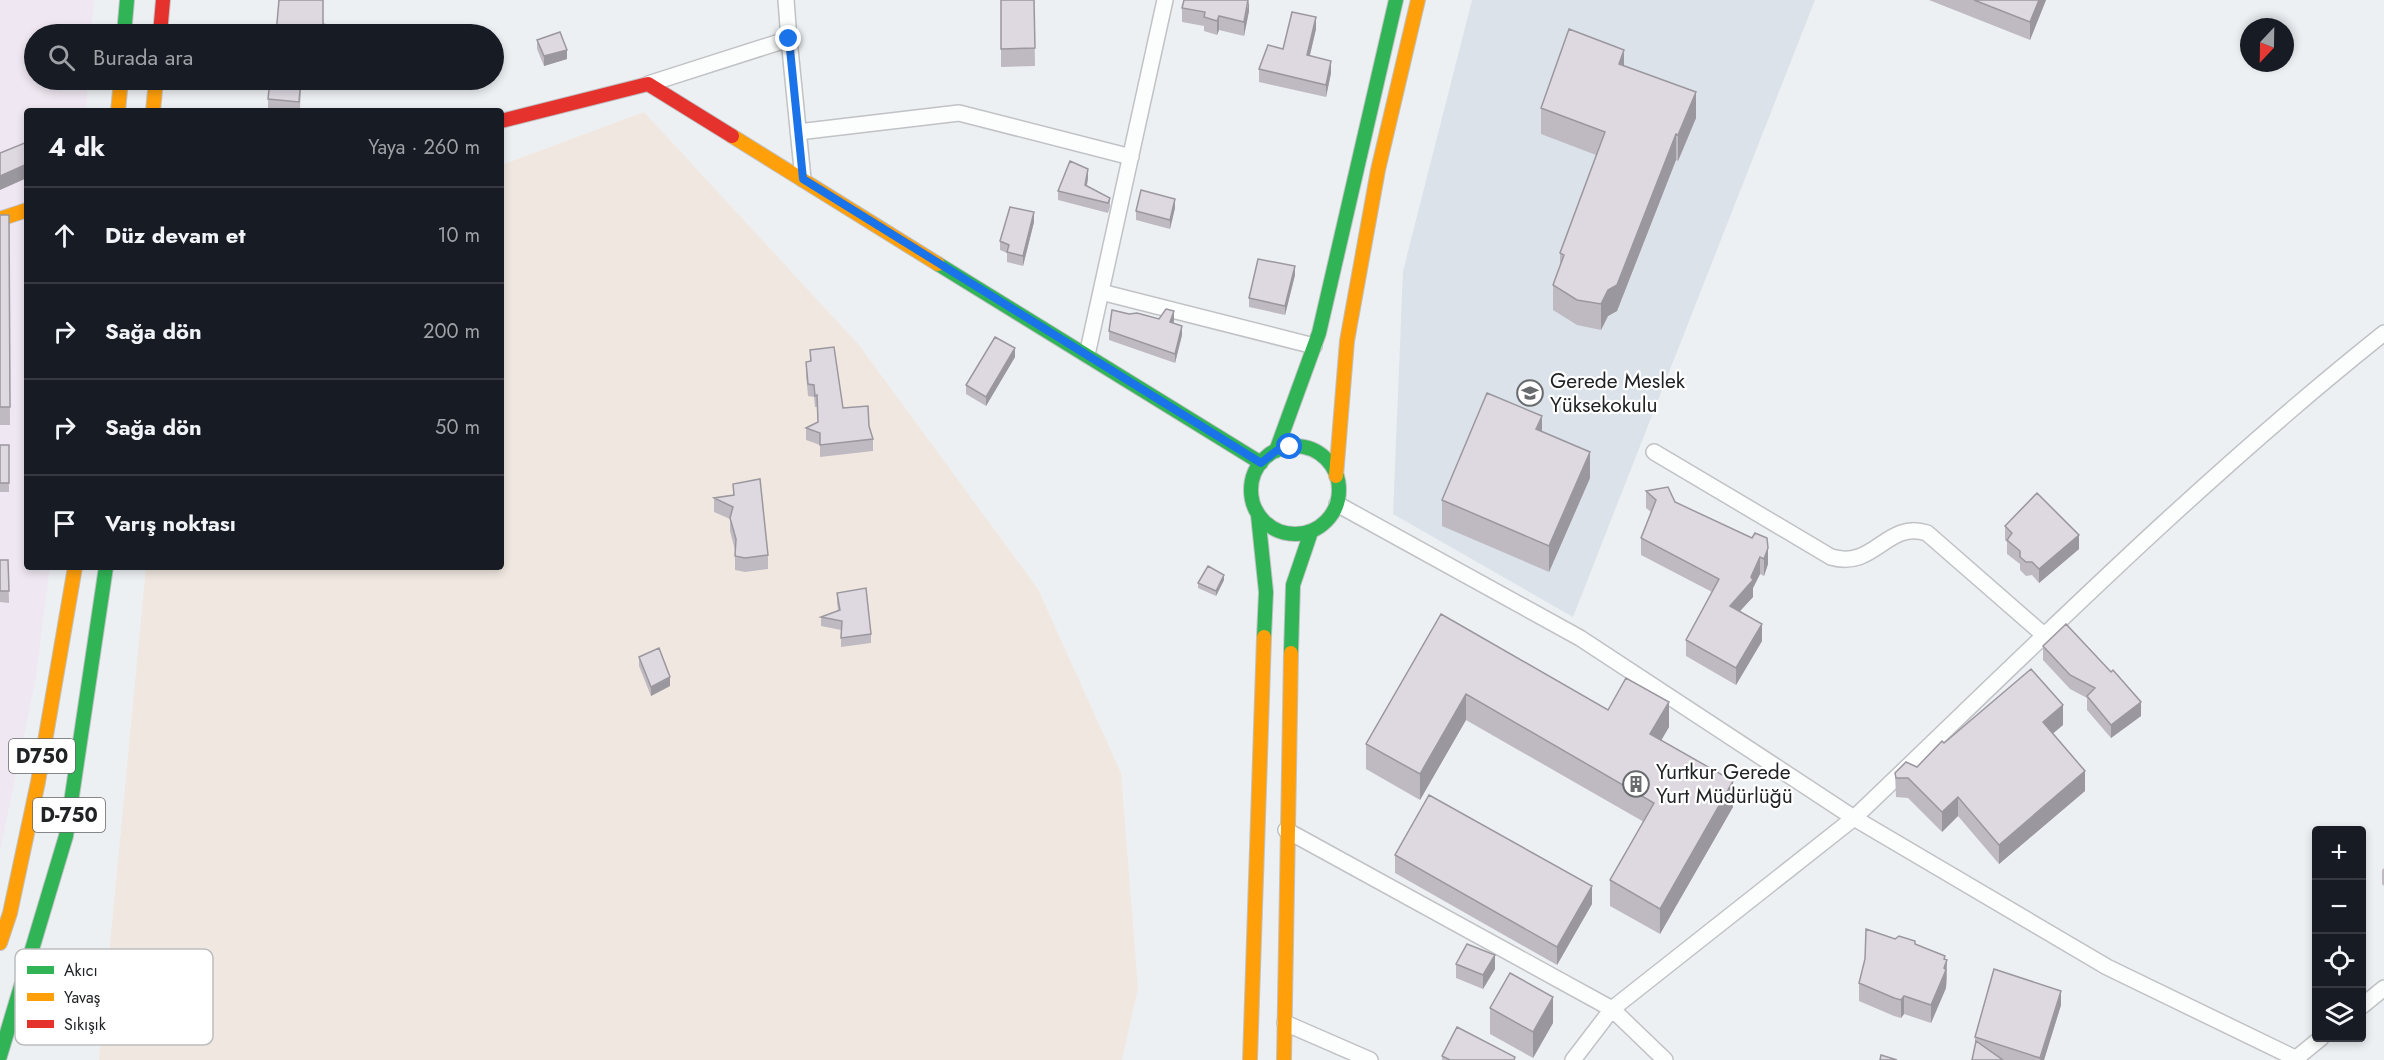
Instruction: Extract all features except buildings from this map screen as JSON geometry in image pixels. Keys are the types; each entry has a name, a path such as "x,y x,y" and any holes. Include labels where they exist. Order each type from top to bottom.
{"main road":[{"path":"125,24 127,0"},
{"path":"161,24 163,0"},
{"path":"1276,451 1314,346 1396,0"},
{"path":"1336,476 1347,341 1378,171 1418,0"},
{"path":"504,120 648,84 1261,463"},
{"path":"118,108 120,90"},
{"path":"153,108 155,90"},
{"path":"0,219 24,211"},
{"path":"1290,447 1305,448 1318,453 1329,463 1336,476 1339,490 1337,504 1327,520 1311,531 1296,534 1282,532 1268,525 1258,514 1252,502 1251,488 1261,463 1276,451 1290,447"},
{"path":"1250,1060 1266,592 1258,514"},
{"path":"1284,1060 1286,830 1293,585 1311,531"},
{"name":"D750","path":"0,943 10,913 23,854 74,570"},
{"name":"D-750","path":"32,949 66,836 106,570"},
{"path":"0,903 23,854"},
{"name":"D-750","path":"0,1056 15,1006"}],"street":[{"path":"786,0 803,179"},
{"path":"1087,355 1165,0"},
{"path":"648,84 789,39"},
{"path":"798,132 959,113 1131,157"},
{"path":"1101,292 1314,346"},
{"path":"1573,1060 1612,1009 1854,818 2045,636 2309,392 2384,333"},
{"path":"1654,452 1831,557 1847,560 1862,557 1903,531 1927,533 2045,636"},
{"path":"1337,504 1580,638 1854,818 2107,967 2296,1059 2316,1042"},
{"path":"1286,830 1612,1009 1665,1060"},
{"path":"2366,1002 2384,988"},
{"path":"1285,1023 1370,1060"}],"shaded area":[{"path":"0,0 94,0 92,24 24,24 24,90 87,90 86,108 24,108 24,570 50,570 35,682 0,851"},
{"name":"Gerede Meslek Yüksekokulu","path":"1472,0 1815,0 1573,617 1393,514 1403,271"},
{"path":"644,112 859,345 1038,589 1121,773 1138,988 1122,1060 99,1060 100,1045 213,1045 213,949 110,949 146,570 504,570 504,164"}],"traffic: fast":[{"path":"125,24 127,0"},
{"path":"1276,451 1319,333 1396,0"},
{"path":"938,264 1261,463"},
{"path":"1295,446 1312,450 1326,459 1335,473 1339,490 1335,507 1326,521 1312,530 1295,534 1278,530 1264,521 1255,507 1251,490 1255,473 1264,459 1278,450 1295,446"},
{"path":"1258,515 1266,592 1264,637"},
{"path":"1291,653 1293,585 1311,532"},
{"path":"32,949 66,836 106,570"},
{"path":"0,1056 15,1006"}],"traffic: slow":[{"path":"1336,476 1347,341 1378,170 1418,0"},
{"path":"118,108 120,90"},
{"path":"153,108 155,90"},
{"path":"732,136 938,264"},
{"path":"0,219 24,211"},
{"path":"0,943 10,913 38,782 74,570"},
{"path":"1250,1060 1264,637"},
{"path":"1284,1060 1291,653"}],"traffic: jam":[{"path":"161,24 163,0"},
{"path":"504,120 648,84 732,136"}],"place":[{"name":"Gerede Meslek Yüksekokulu","path":"1530,393"},
{"name":"Yurtkur Gerede Yurt Müdürlüğü","path":"1636,784"}],"route":[{"path":"789,39 803,179 1261,463 1276,451 1290,447"}]}
